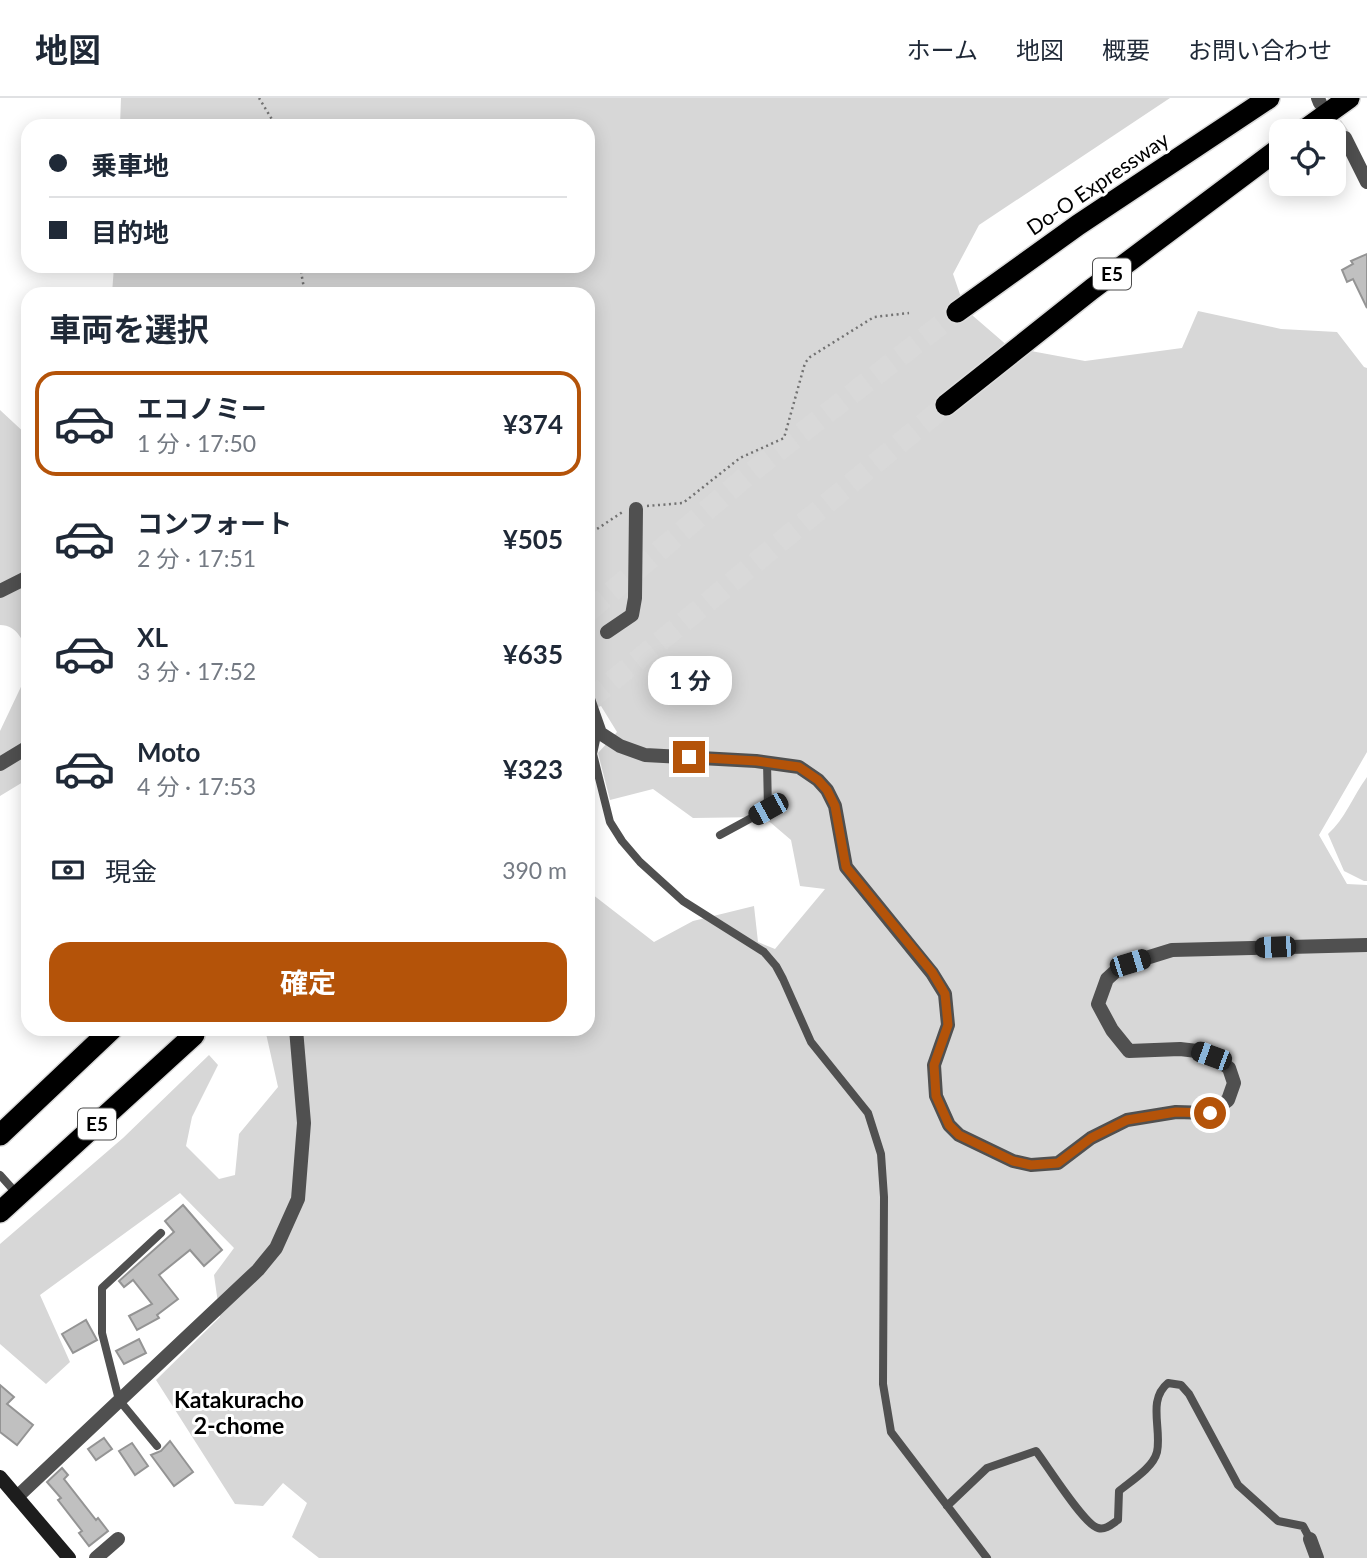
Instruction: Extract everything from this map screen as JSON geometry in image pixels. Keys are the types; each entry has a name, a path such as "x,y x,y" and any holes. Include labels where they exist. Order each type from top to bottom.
{"highway":[{"name":"Do-O Expressway","path":"957,312 1078,225 1269,98"},
{"path":"1320,119 1349,98"},
{"name":"E5","path":"946,405 1092,289 1269,156"},
{"path":"0,1135 105,1036"},
{"name":"E5","path":"0,1212 193,1036"}],"main road":[{"path":"0,1477 69,1558"}],"street":[{"path":"1346,140 1367,182"},
{"path":"607,632 632,615 635,598 636,509"},
{"path":"0,591 21,580"},
{"path":"595,719 600,733 608,740 645,755 767,762 799,767 818,780 835,806 846,867 932,972 945,994 948,1025 934,1065 936,1096 949,1125 970,1142 1013,1161 1031,1165 1058,1163 1091,1138 1127,1120 1176,1112 1210,1113 1228,1100 1234,1083 1229,1069 1211,1056 1180,1049 1129,1051 1118,1040 1098,1004 1107,979 1117,970 1130,963 1172,950 1367,945"},
{"path":"0,764 21,751"},
{"path":"17,1497 258,1270 276,1248 298,1199 304,1123 297,1036"},
{"path":"96,1558 118,1539"},
{"path":"1310,1539 1317,1558"}],"lane":[{"path":"595,744 598,728"},
{"path":"595,762 611,822 622,841 640,862 683,901 764,953 776,966 810,1042 868,1113 882,1164 883,1384 891,1432 987,1558"},
{"path":"720,835 768,809 767,762"},
{"path":"0,1175 18,1195"},
{"path":"157,1446 119,1400 102,1333 102,1288 161,1233"},
{"path":"947,1506 988,1468 1037,1451 1086,1521 1098,1528 1108,1527 1118,1520 1119,1492 1151,1463 1157,1452 1157,1400 1160,1389 1168,1383 1181,1385 1189,1394 1238,1485 1278,1521 1303,1527 1310,1539"}],"path":[{"path":"259,98 272,119"},
{"path":"595,530 622,512 684,503 740,458 784,438 805,363 810,357 874,317 909,313"}],"shaded area":[{"path":"121,98 1170,98 979,225 953,274 965,309 1009,347 1085,361 1182,348 1198,311 1281,329 1337,332 1367,368 1367,752 1319,835 1347,884 1367,885 1367,1558 319,1558 292,1537 307,1503 283,1483 263,1506 235,1504 156,1380 220,1317 214,1275 234,1248 180,1193 40,1295 70,1362 46,1384 0,1344 0,1244 123,1138 209,1055 218,1065 192,1117 186,1146 219,1179 235,1175 239,1134 278,1087 267,1036 595,1036 595,896 654,942 693,921 754,906 758,942 775,949 825,889 800,886 791,840 764,817 693,818 653,789 610,800 598,753 617,732 601,706 595,708 595,287 112,287 114,273 595,273 595,119 120,119"},
{"path":"0,410 21,430 21,638 16,631 0,625"},
{"path":"21,687 21,783 0,796 0,731"},
{"path":"1367,777 1367,881 1364,881 1344,871 1328,834"}],"building":[{"path":"1367,254 1367,308 1353,279 1347,282 1342,270 1353,264 1351,261"},
{"path":"183,1205 222,1250 204,1266 190,1250 159,1275 178,1299 157,1315 159,1318 137,1330 129,1316 152,1304 133,1280 124,1287 119,1281 174,1232 165,1221"},
{"path":"86,1320 97,1340 73,1353 62,1334"},
{"path":"139,1339 146,1353 124,1364 116,1351"},
{"path":"0,1385 14,1397 7,1404 33,1425 17,1445 0,1432"},
{"path":"104,1438 112,1449 96,1460 88,1449"},
{"path":"170,1441 193,1472 174,1486 151,1455 161,1451"},
{"path":"132,1443 148,1466 135,1475 119,1451"},
{"path":"62,1468 68,1475 64,1479 108,1531 89,1546 79,1533 82,1531 58,1500 61,1498 47,1482"}],"tunnel":[{"path":"1323,107 1332,119"},
{"path":"595,606 749,474 957,312"},
{"path":"595,695 946,405"}],"district":[{"name":"Katakuracho 2-chome","path":"239,1413"}],"route":[{"path":"689,757 757,761 799,767 827,790 835,806 846,867 932,972 945,994 948,1025 934,1065 936,1096 949,1125 959,1135 1013,1161 1031,1165 1058,1163 1091,1138 1127,1120 1176,1112 1210,1113"}]}
